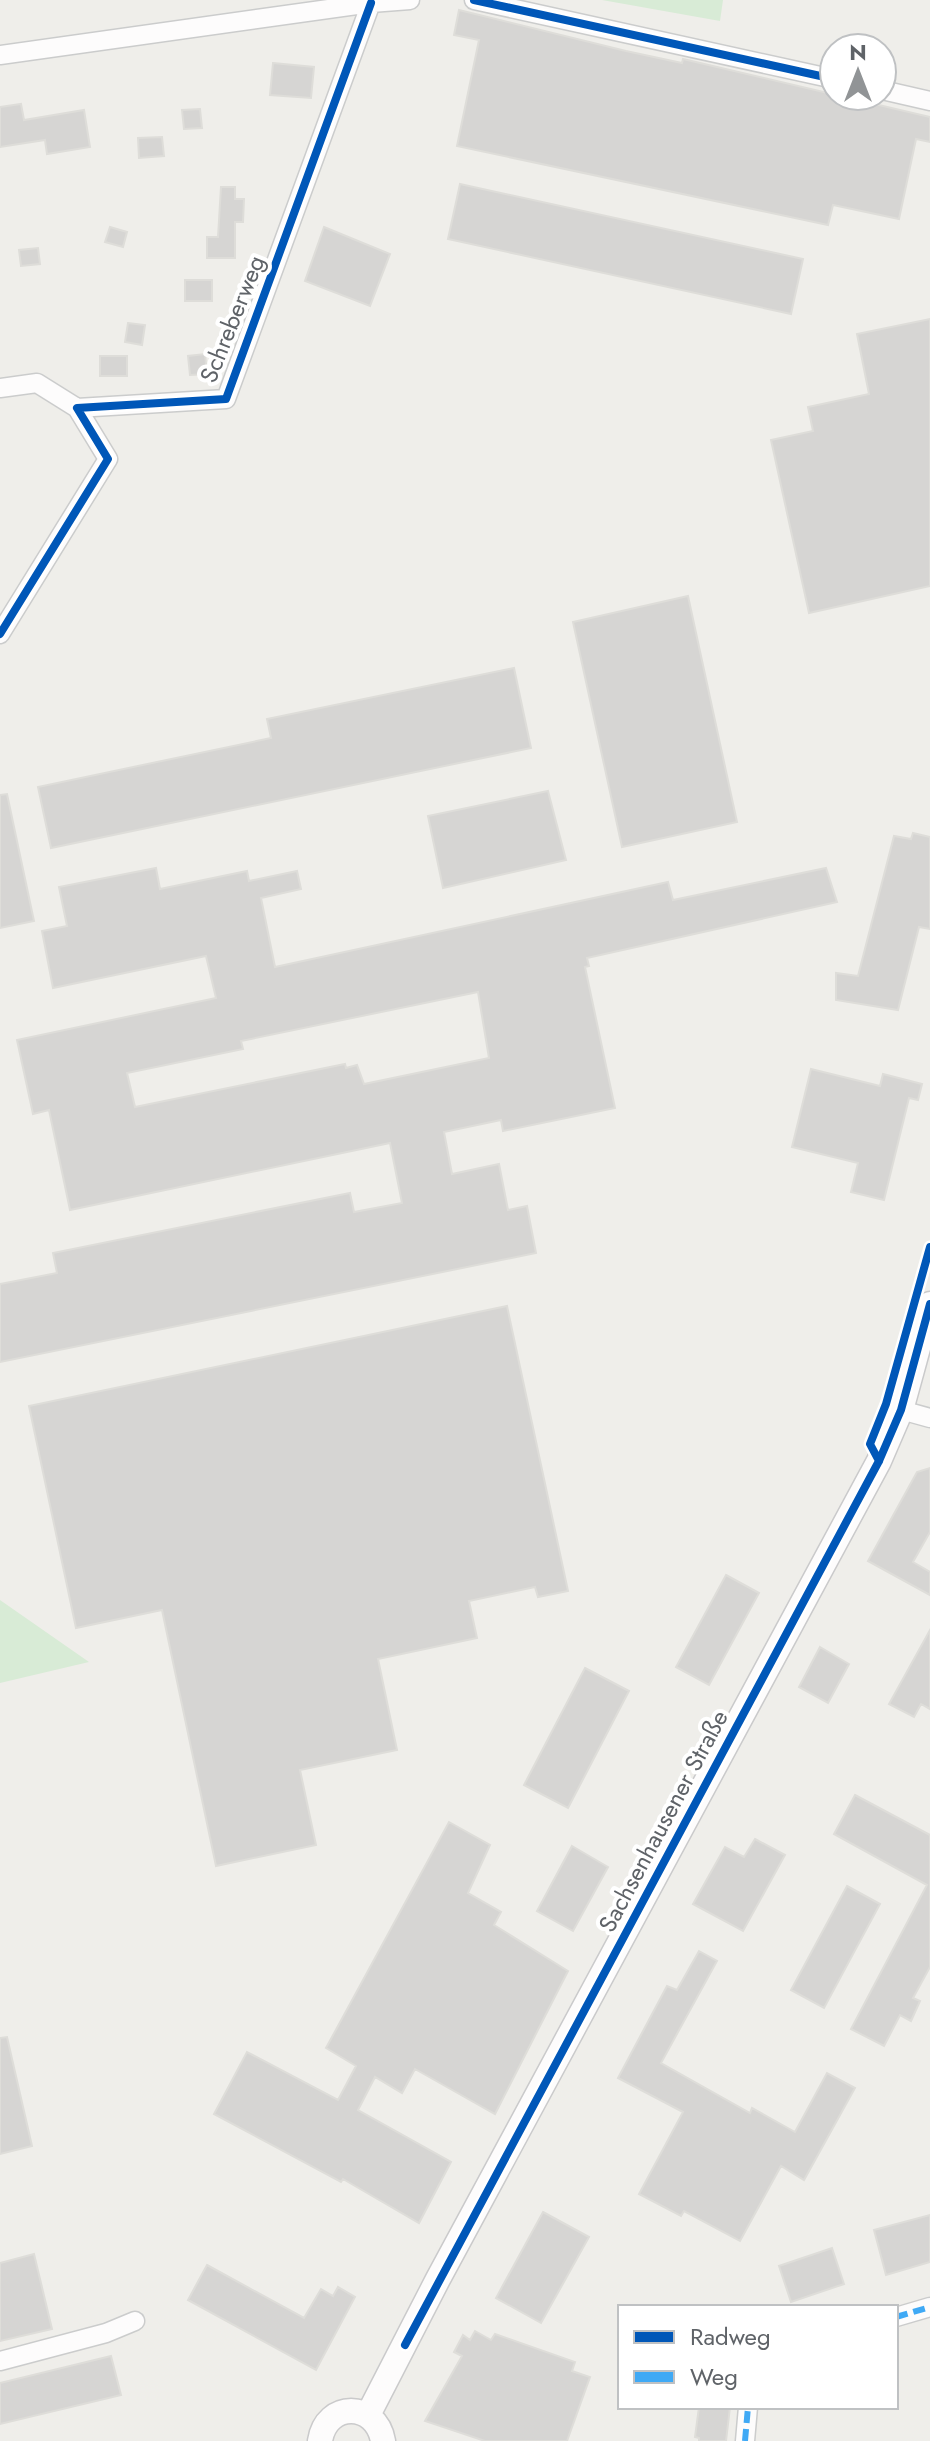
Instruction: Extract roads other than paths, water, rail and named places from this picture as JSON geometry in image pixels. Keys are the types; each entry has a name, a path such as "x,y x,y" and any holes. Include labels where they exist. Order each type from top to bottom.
{"main road":[{"name":"Sachsenhausener Straße","path":"368,2415 438,2279 879,1461 901,1410 930,1304"},
{"path":"320,2441 322,2430 334,2416 351,2411 368,2415 381,2431 383,2441"}],"street":[{"path":"0,55 275,8 410,0"},
{"path":"474,0 818,75"},
{"name":"Schreberweg","path":"77,408 226,399 371,3"},
{"path":"898,94 930,101"},
{"path":"0,388 37,383 77,408 108,459 0,634"},
{"path":"901,1410 930,1418"},
{"path":"898,2316 930,2307"},
{"path":"0,2361 106,2333 135,2321"},
{"path":"745,2441 748,2409"}]}
